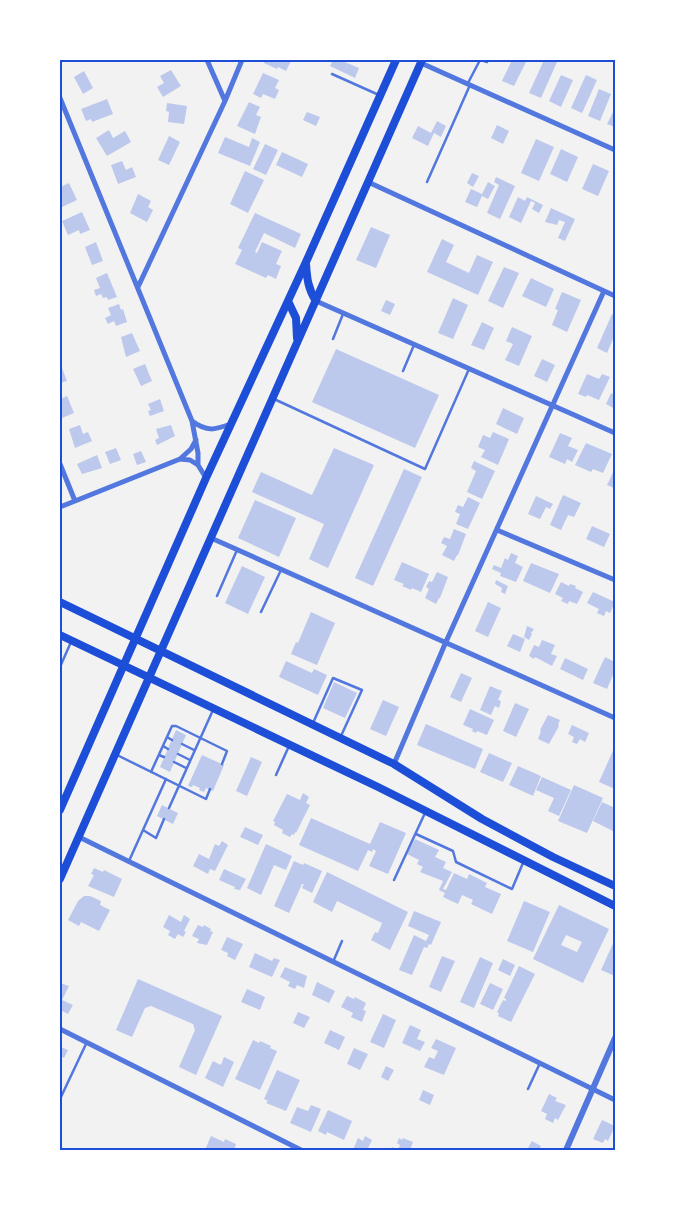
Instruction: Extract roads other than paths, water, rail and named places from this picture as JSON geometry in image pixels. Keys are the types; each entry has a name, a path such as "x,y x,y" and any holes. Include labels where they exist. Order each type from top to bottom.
{"main road":[{"path":"60,810 206,478 306,262 396,60"},
{"path":"60,879 422,62"},
{"path":"306,262 310,292 316,301"},
{"path":"288,301 296,318 296,345"},
{"path":"60,602 394,764 482,819 553,857 615,886"},
{"path":"60,635 289,745 615,906"}],"street":[{"path":"207,60 225,101"},
{"path":"138,287 225,101 242,60"},
{"path":"422,62 615,150"},
{"path":"60,98 192,421 198,453 198,465"},
{"path":"368,182 615,296"},
{"path":"394,764 445,644 604,292"},
{"path":"316,301 615,433"},
{"path":"192,421 205,429 214,429 231,424"},
{"path":"60,507 180,459 191,449 196,439"},
{"path":"180,459 190,460 198,465 206,478"},
{"path":"60,464 75,501"},
{"path":"497,530 615,580"},
{"path":"211,538 445,644 615,718"},
{"path":"79,837 615,1100"},
{"path":"60,1029 301,1150"},
{"path":"566,1150 615,1038"}],"lane":[{"path":"427,182 481,60 486,62 487,60"},
{"path":"332,74 380,95"},
{"path":"333,339 343,314"},
{"path":"404,371 414,345"},
{"path":"272,398 425,469 469,369"},
{"path":"217,596 237,550"},
{"path":"261,612 281,570"},
{"path":"60,667 72,641"},
{"path":"312,724 333,678 362,690 340,738"},
{"path":"169,808 213,708"},
{"path":"151,772 172,726 176,726 227,751 222,764"},
{"path":"167,737 172,740"},
{"path":"182,744 194,751"},
{"path":"276,775 289,745"},
{"path":"163,746 168,749"},
{"path":"178,754 190,760"},
{"path":"116,755 206,799 210,790"},
{"path":"159,755 164,757"},
{"path":"174,762 187,768"},
{"path":"128,862 166,779"},
{"path":"394,880 426,812"},
{"path":"143,830 156,838 164,819"},
{"path":"416,834 453,851 456,862 512,888 524,861"},
{"path":"333,962 342,941"},
{"path":"60,1099 86,1042"},
{"path":"528,1089 540,1064"}]}
